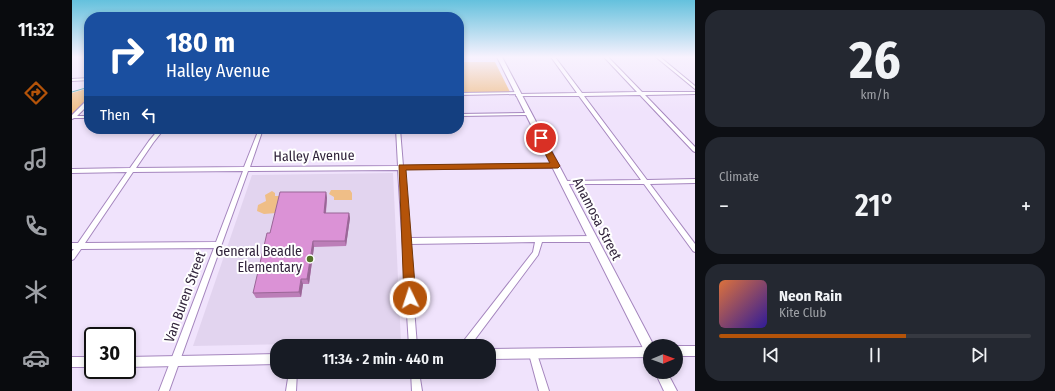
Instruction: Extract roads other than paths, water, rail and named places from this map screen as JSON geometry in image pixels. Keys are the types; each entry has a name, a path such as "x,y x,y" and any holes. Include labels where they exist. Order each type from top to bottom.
{"main road":[{"name":"Anamosa Street","path":"508,75 644,339"},
{"path":"665,379 671,391"}],"street":[{"path":"567,75 695,249"},
{"path":"624,75 695,150"},
{"path":"680,75 695,88"},
{"path":"72,80 84,79"},
{"path":"464,94 695,93"},
{"path":"72,117 84,106"},
{"path":"464,115 528,114"},
{"path":"72,117 84,117"},
{"path":"72,257 158,134"},
{"name":"Van Buren Street","path":"164,391 259,134"},
{"path":"399,134 413,339"},
{"name":"Halley Avenue","path":"72,171 555,166"},
{"path":"564,183 695,181"},
{"path":"470,339 536,253 539,239"},
{"path":"407,241 593,239"},
{"path":"72,246 218,245"},
{"path":"496,354 643,351"},
{"path":"683,351 695,351"},
{"path":"533,354 544,391"},
{"path":"136,362 270,359"},
{"path":"72,362 84,362"},
{"path":"291,391 292,379"},
{"path":"415,379 416,391"}],"waterway":[{"path":"72,92 84,88"}],"place":[{"name":"General Beadle Elementary","path":"310,259"}]}
